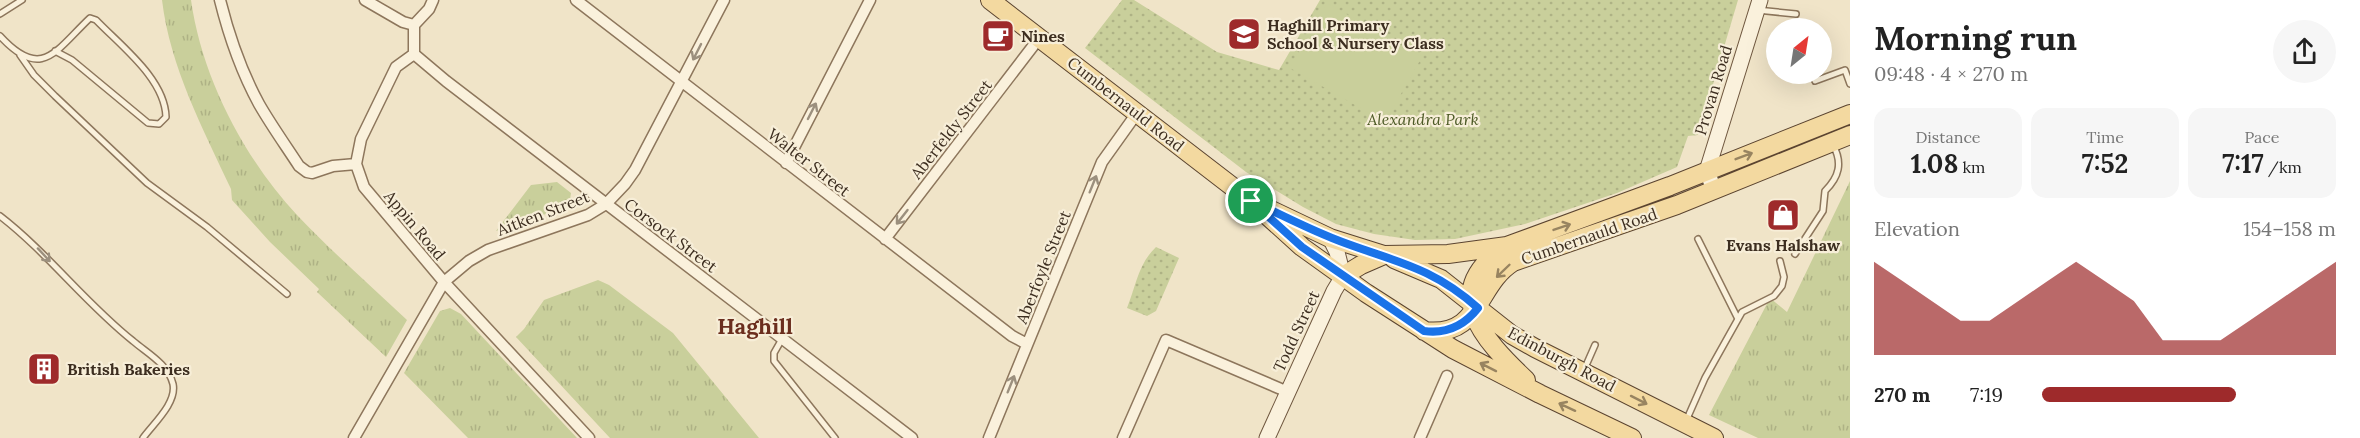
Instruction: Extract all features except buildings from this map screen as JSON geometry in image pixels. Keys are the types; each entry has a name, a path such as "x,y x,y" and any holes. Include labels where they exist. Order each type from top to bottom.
{"main road":[{"name":"Cumbernauld Road","path":"990,0 1251,201 1302,247 1424,331 1442,332 1454,328 1474,308 1496,277 1513,262 1714,190 1850,135"},
{"name":"Cumbernauld Road","path":"1507,246 1593,216 1850,114"},
{"path":"1251,201 1330,238 1384,255 1448,254 1507,246"},
{"path":"1507,246 1489,258 1482,266 1475,280 1474,308 1481,331 1495,351 1540,394"},
{"path":"1343,276 1384,255"},
{"name":"Edinburgh Road","path":"1384,255 1429,273 1512,335 1714,438"},
{"path":"1424,331 1453,349 1540,394 1632,438"}],"street":[{"path":"220,0 228,33 260,106 299,166 312,173 333,166 356,164 361,139 396,67 414,54 414,25 429,9 433,0"},
{"path":"365,0 403,22 414,25"},
{"name":"Walter Street","path":"576,0 1012,336 1027,344"},
{"name":"Aitken Street","path":"354,438 444,282 469,261 488,250 588,214 606,204 626,184 724,0"},
{"path":"786,163 870,0"},
{"name":"Provan Road","path":"1707,171 1758,5"},
{"name":"Aberfeldy Street","path":"885,239 1040,38"},
{"name":"Corsock Street","path":"414,54 446,81 912,438"},
{"name":"Aberfoyle Street","path":"989,438 1102,162 1137,113"},
{"name":"Appin Road","path":"356,164 364,187 444,282 589,438"},
{"path":"1707,171 1714,190"},
{"path":"1330,238 1337,252 1343,276"},
{"name":"Todd Street","path":"1267,438 1343,276"},
{"path":"1123,438 1166,340 1288,392"},
{"path":"1420,438 1447,376"}],"lane":[{"path":"0,14 22,0"},
{"path":"1758,5 1796,14"},
{"path":"0,36 19,53 32,60 46,59 90,18 96,20 131,55 157,86 166,105 166,117 159,124 148,123 72,60 55,51"},
{"path":"19,53 34,75 147,183 207,227 286,294"},
{"path":"1832,75 1845,70 1850,84"},
{"path":"1795,254 1823,211 1825,191 1835,181 1840,164 1824,125"},
{"path":"0,216 27,236 109,322 166,369 173,389 167,407 143,438"},
{"path":"1698,239 1738,319"},
{"path":"1685,423 1705,378 1742,312 1774,296 1782,286 1784,277 1780,261"},
{"path":"782,339 774,353 774,361 835,438"},
{"path":"1583,372 1595,345"}],"green space":[{"path":"162,0 191,0 205,58 215,87 243,142 278,193 324,242 407,320 386,357 317,292 319,289 270,242 232,200 231,189 180,73 166,25"},
{"name":"Alexandra Park","path":"1122,0 1134,0 1217,52 1279,70 1320,0 1738,0 1698,135 1688,136 1677,167 1617,193 1525,224 1455,239 1415,240 1374,234 1336,224 1303,207 1246,172 1085,48"},
{"path":"1327,3 1422,57 1385,122 1290,68"},
{"path":"1850,181 1850,438 1758,438 1709,415 1770,298 1787,312"},
{"path":"557,182 571,193 569,206 496,231 531,185"},
{"path":"1156,247 1179,258 1156,311 1147,316 1127,308 1141,268"},
{"path":"598,280 609,285 673,333 759,438 610,438 516,337 544,300"},
{"path":"450,308 461,314 577,438 468,438 404,373 440,311"}],"place":[{"name":"Haghill Primary School & Nursery Class","path":"1244,34"},
{"name":"Nines","path":"998,36"},
{"name":"Evans Halshaw","path":"1783,215"},
{"name":"British Bakeries","path":"44,369"}],"district":[{"name":"Haghill","path":"755,326"}],"route":[{"path":"1251,201 1330,238 1384,255 1429,273 1457,290 1478,308 1454,328 1442,332 1424,331 1302,247 1251,201"}]}
